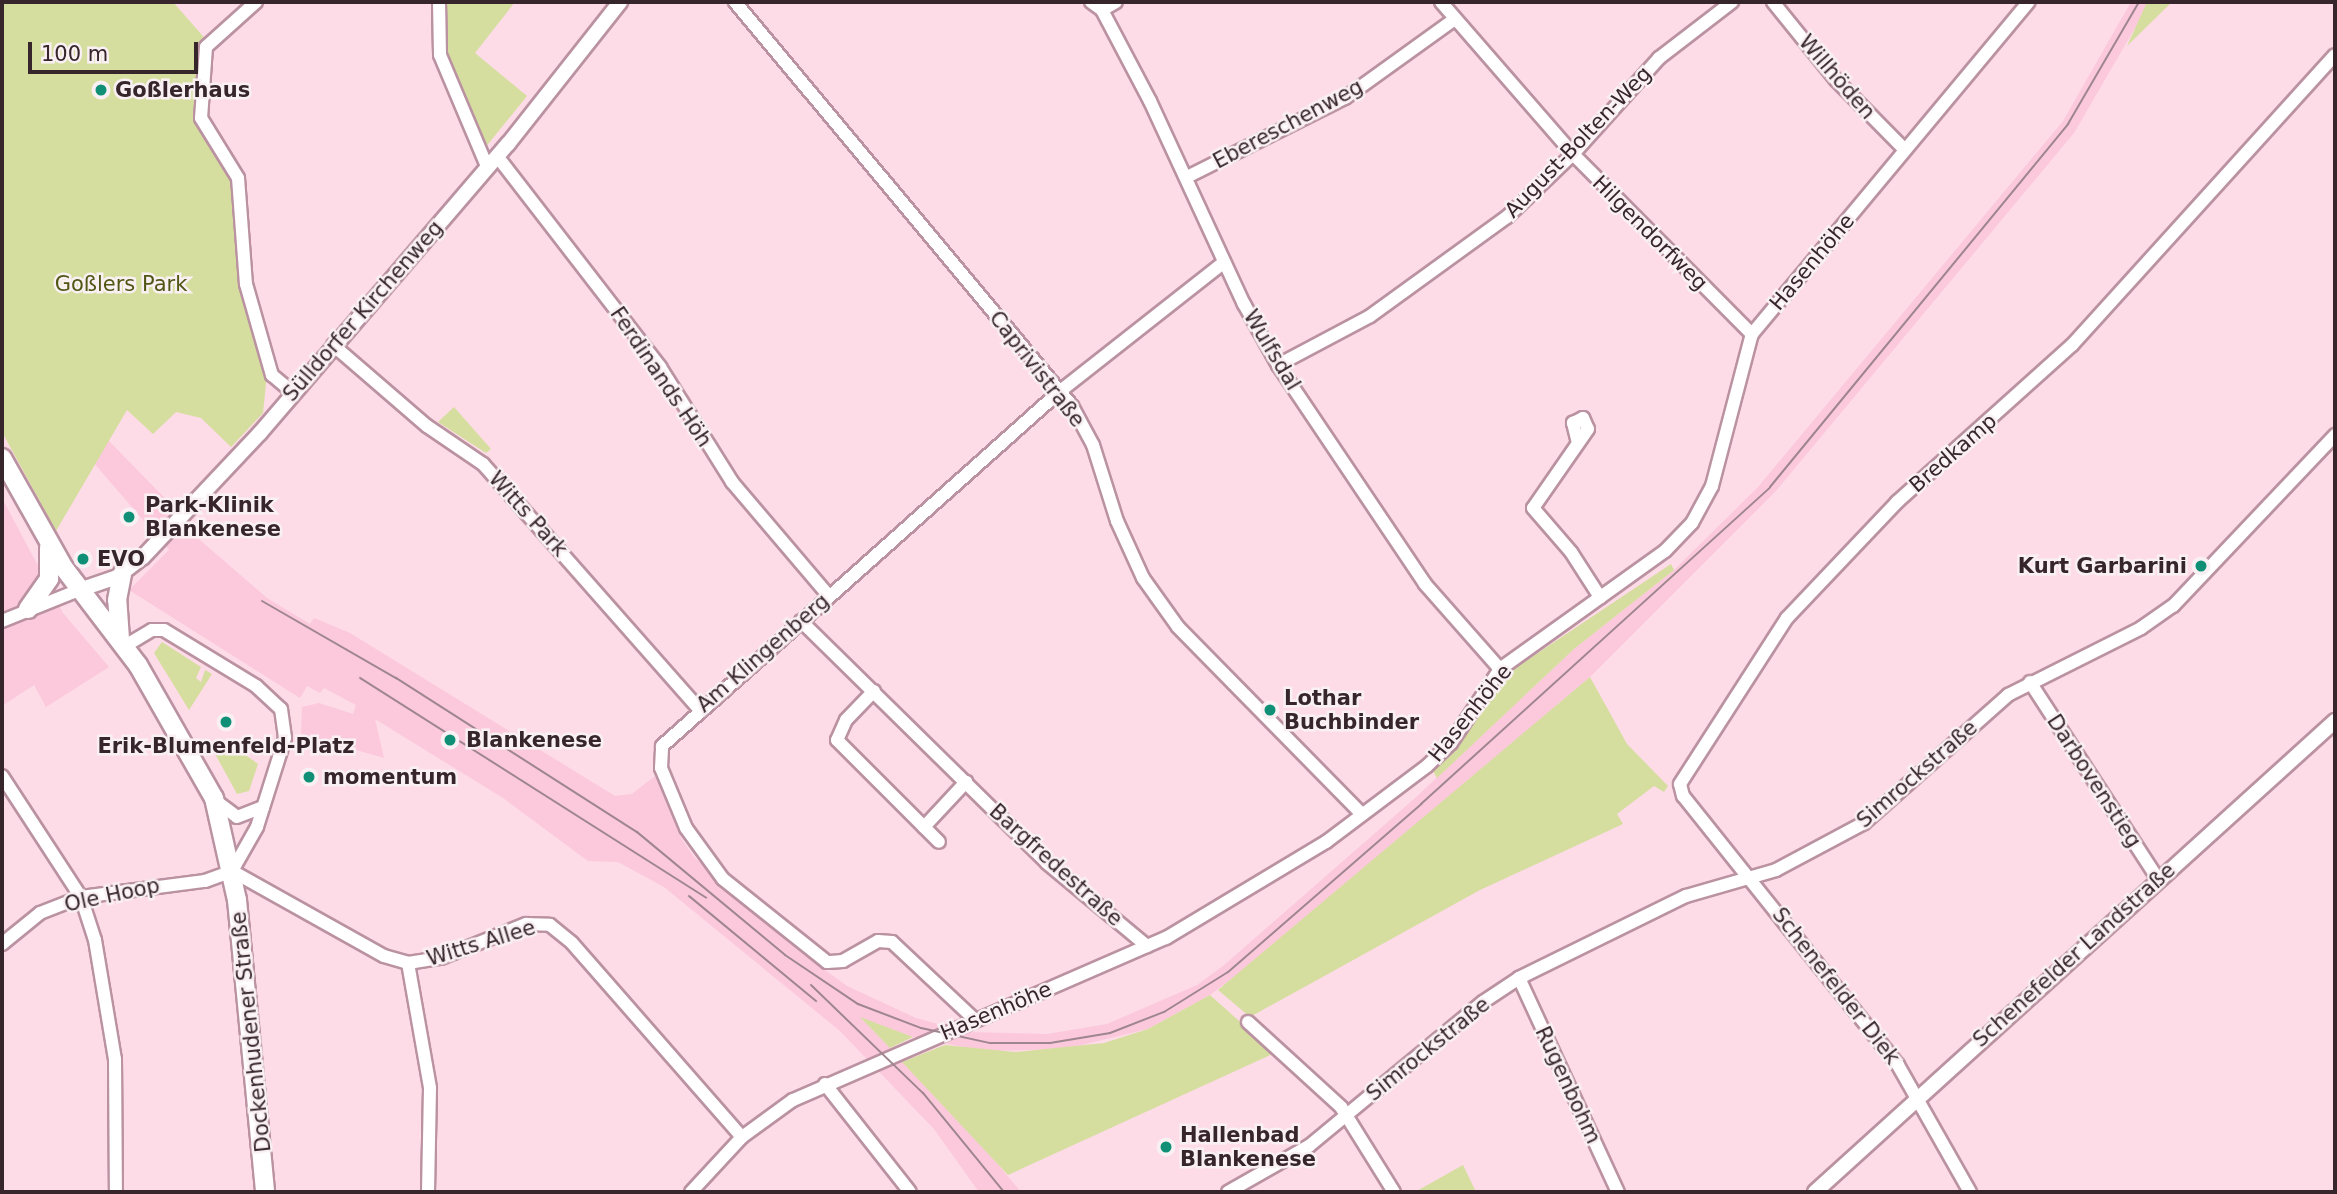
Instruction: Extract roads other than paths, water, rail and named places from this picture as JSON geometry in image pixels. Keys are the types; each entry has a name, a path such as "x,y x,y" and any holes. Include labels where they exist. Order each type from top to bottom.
{"main road":[{"path":"2,458 79,590 123,642 191,751 214,798 232,872"},
{"path":"27,609 49,579 48,541"},
{"path":"122,574 117,600 123,642"},
{"name":"Dockenhudener Straße","path":"232,872 254,1045 265,1192"}],"street":[{"path":"256,2 206,47 201,118 239,178 246,284 271,371 292,392"},
{"path":"439,2 439,55 492,161"},
{"name":"Sülldorfer Kirchenweg","path":"79,590 122,574 183,515 492,161 620,2"},
{"name":"Caprivistraße","path":"735,2 1059,392 1093,445 1117,521 1143,578 1178,627 1361,813"},
{"name":"Wulfsdal","path":"1091,2 1102,10 1187,177 1224,262 1278,365 1425,584 1500,669"},
{"path":"1102,10 1116,2"},
{"name":"Hilgendorfweg","path":"1441,2 1573,154 1752,334"},
{"name":"August-Bolten-Weg","path":"1278,365 1370,316 1438,270 1507,217 1573,154 1681,37 1732,2"},
{"name":"Willhöden","path":"1773,2 1836,80 1905,150"},
{"name":"Hasenhöhe","path":"691,1192 743,1137 793,1100 973,1018 1147,946 1326,842 1451,743 1500,669 1665,551 1697,515 1713,486 1752,334 2029,2"},
{"name":"Ebereschenweg","path":"1187,177 1345,98 1455,19"},
{"name":"Bredkamp","path":"1753,878 1679,787 1770,639 1897,502 2072,345 2335,55"},
{"name":"Ferdinands Höh","path":"492,161 660,367 733,482 829,596"},
{"name":"Am Klingenberg","path":"973,1018 891,942 878,941 843,961 827,962 720,875 687,828 659,758 665,741 699,709 1059,392 1224,262"},
{"name":"Witts Park","path":"333,345 427,426 483,464 699,709"},
{"name":"Simrockstraße","path":"1228,1192 1308,1146 1483,1002 1519,978 1686,896 1753,878 1805,856 1864,823 2008,695 2163,614 2335,435"},
{"path":"1578,443 1533,508 1571,552 1600,597"},
{"path":"2,621 79,590"},
{"name":"Bargfredestraße","path":"801,621 1047,863 1147,946"},
{"path":"123,642 152,630 164,630 262,690 281,709 286,728 263,807 232,872"},
{"name":"Darbovenstieg","path":"2030,682 2158,879"},
{"path":"873,691 846,720 837,740 939,842"},
{"name":"Schenefelder Landstraße","path":"1815,1192 1918,1095 2335,721"},
{"path":"2,776 81,897 95,940 116,1059 116,1192"},
{"path":"924,827 966,782"},
{"path":"214,798 237,817 263,807"},
{"name":"Ole Hoop","path":"2,944 40,913 81,897 205,881 232,872"},
{"name":"Witts Allee","path":"232,872 384,956 408,963 441,958 526,925 550,925 572,943 743,1137"},
{"name":"Schenefelder Diek","path":"1753,878 1918,1095 1926,1118 1970,1192"},
{"path":"408,963 430,1088 428,1192"},
{"name":"Rugenbohm","path":"1519,978 1618,1192"},
{"name":"Simrockstraße","path":"1248,1022 1348,1115 1394,1192"},
{"path":"825,1084 910,1192"}],"tram line":[{"path":"262,601 396,678 637,832 785,955 858,1004 921,1028 990,1043 1050,1043 1110,1033 1164,1012 1228,972 1421,804 1770,487 2068,124 2139,2"},
{"path":"360,678 706,898"},
{"path":"689,896 816,1001"},
{"path":"811,985 923,1093 1004,1192"}],"place":[{"name":"Goßlerhaus","path":"101,90"},
{"name":"Park-Klinik Blankenese","path":"129,517"},
{"name":"EVO","path":"83,559"},
{"name":"Kurt Garbarini","path":"2201,566"},
{"name":"Lothar Buchbinder","path":"1270,710"},
{"name":"Erik-Blumenfeld-Platz","path":"226,722"},
{"name":"Blankenese","path":"450,740"},
{"name":"momentum","path":"309,777"},
{"name":"Hallenbad Blankenese","path":"1166,1147"}],"park label":[{"name":"Goßlers Park","path":"121,284"}]}
